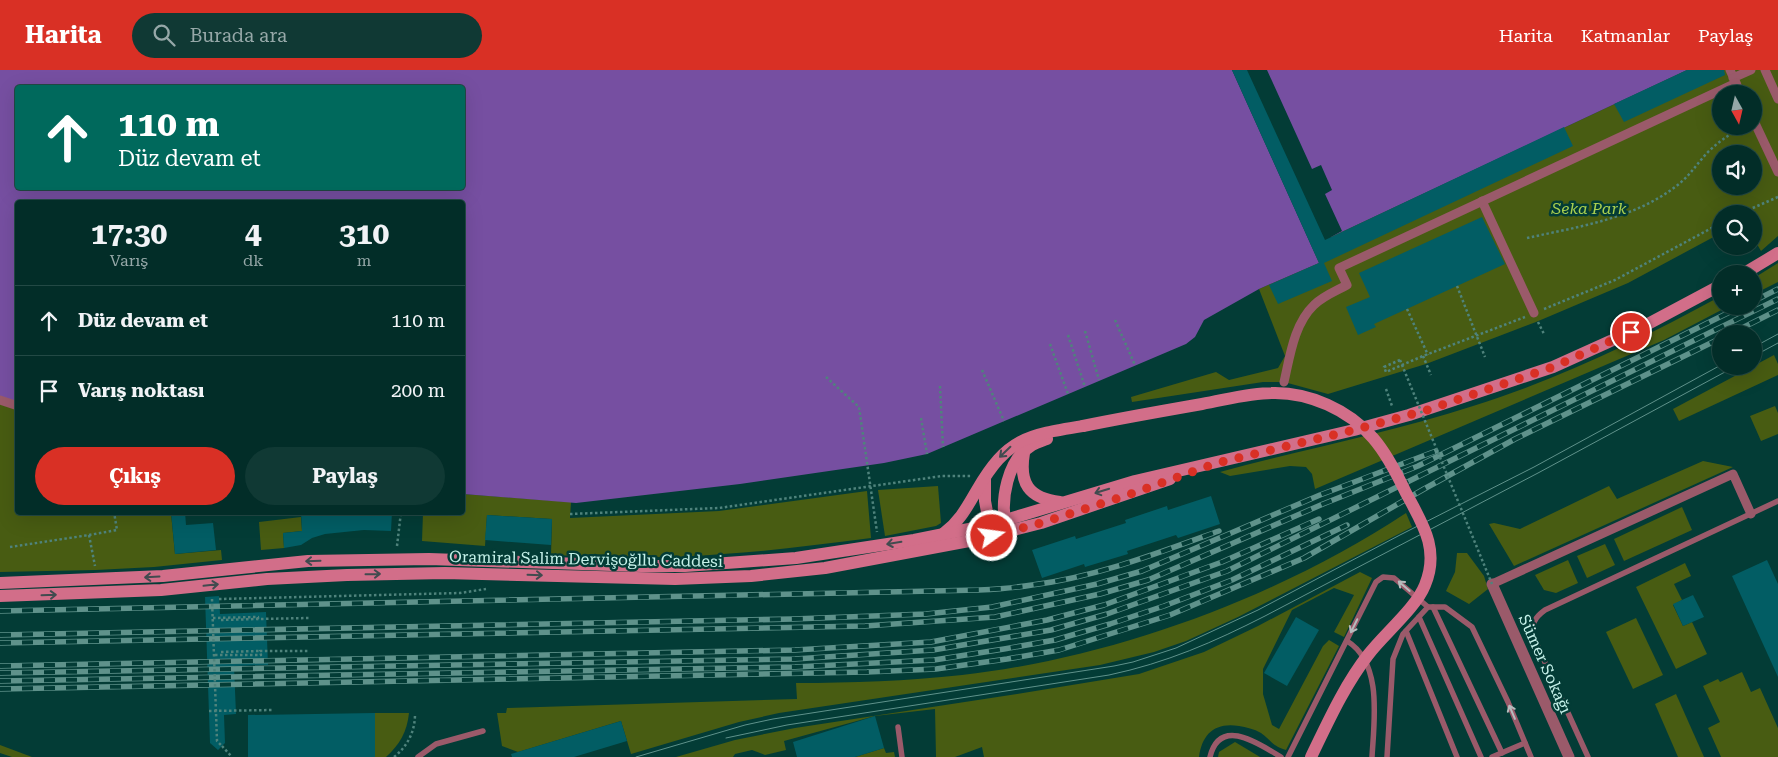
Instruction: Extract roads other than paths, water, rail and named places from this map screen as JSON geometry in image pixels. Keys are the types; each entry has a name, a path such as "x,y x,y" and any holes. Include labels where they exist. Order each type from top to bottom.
{"main road":[{"path":"1758,265 1778,253"},
{"path":"1083,426 1033,444 1024,452 1010,474 1004,507 1006,526 1062,502 1143,479 1354,430 1490,390 1562,363 1646,325 1712,290"},
{"path":"942,534 963,515 979,477 1006,450 1035,434 1257,394 1292,394 1322,402 1336,409 1360,426 1380,448 1401,482 1427,535 1430,547 1429,573 1420,595 1355,673 1311,757"},
{"path":"1024,452 1023,477 1028,488 1038,497 1062,502"},
{"name":"Oramiral Salim Dervişoğllu Caddesi","path":"0,596 143,592 267,578 347,575 445,573 643,579 717,578 825,568 914,552 1006,526 1041,523 1217,463"},
{"path":"979,477 990,530"},
{"name":"Oramiral Salim Dervişoğllu Caddesi","path":"0,583 163,576 308,561 428,559 685,566 796,558 942,534 990,530"}],"street":[{"path":"1284,382 1296,336 1308,312 1324,297 1347,285 1338,268 1482,201 1733,77 1751,70"},
{"path":"1765,70 1778,99"},
{"path":"1761,135 1778,172"},
{"path":"1482,201 1534,314"},
{"path":"0,400 15,405"},
{"path":"1492,584 1733,474 1751,514"},
{"name":"Sümer Sokağı","path":"1492,584 1569,757"}],"lane":[{"path":"1588,757 1534,638 1532,627 1536,618 1545,610 1778,501"},
{"path":"1288,757 1376,582 1383,577 1394,578 1430,607 1502,753"},
{"path":"1387,757 1393,659 1403,634 1419,617 1430,607 1445,607 1472,627 1508,702 1531,757"},
{"path":"1419,617 1481,757"},
{"path":"1406,631 1457,757"},
{"path":"1347,641 1362,656 1372,676 1374,698 1372,757"},
{"path":"898,728 902,757"},
{"path":"418,757 436,744 483,731"},
{"path":"1210,757 1218,742 1227,736 1240,736 1254,741 1281,757"},
{"path":"1492,757 1525,743"}],"tram line":[{"path":"1762,343 1778,334"},
{"path":"1762,352 1778,343"},
{"path":"636,757 745,725 773,719 1114,666 1176,648 1258,610 1534,467 1712,370"},
{"path":"726,738 787,725 1109,675 1170,658 1208,643 1265,616 1538,473 1719,375"}],"railway":[{"path":"1762,297 1778,289"},
{"path":"0,673 795,659 933,650 1051,630 1107,614 1227,571 1778,299"},
{"path":"1748,325 1778,310"},
{"path":"0,643 865,626 995,617 1100,594 1148,580 1323,504 1418,466 1724,315"},
{"path":"0,689 867,672 936,669 1059,650 1170,615 1304,558 1515,439 1712,342"},
{"path":"0,635 793,619 926,614 992,607 1097,584 1142,571 1320,495 1436,451"},
{"path":"0,666 795,650 931,642 1047,620 1104,605 1222,562 1319,519"},
{"path":"0,681 795,667 934,660 1055,640 1110,624 1232,580 1347,525"},
{"path":"0,611 979,590 1025,586 1080,576 1127,563 1219,531"}],"park label":[{"name":"Seka Park","path":"1589,208"}]}
